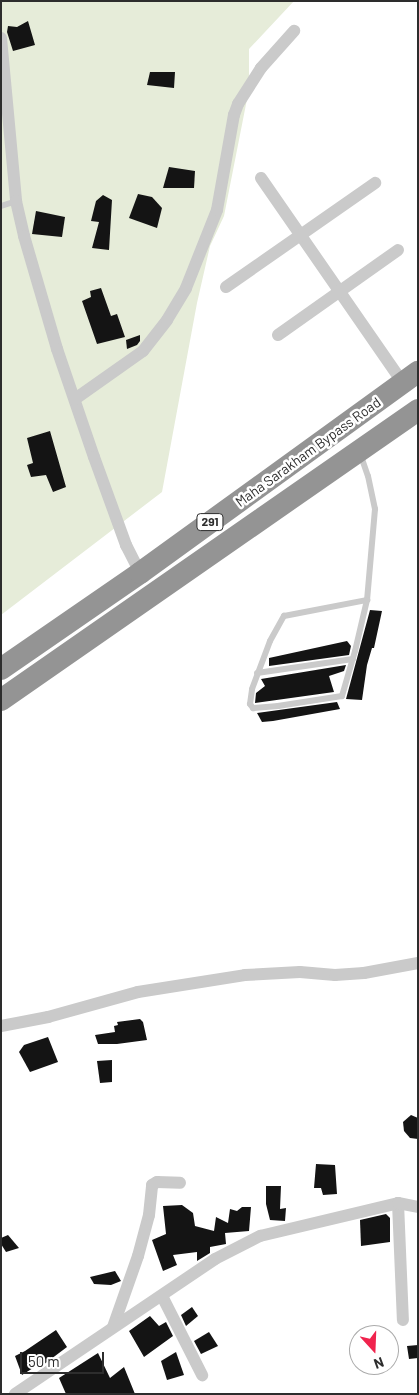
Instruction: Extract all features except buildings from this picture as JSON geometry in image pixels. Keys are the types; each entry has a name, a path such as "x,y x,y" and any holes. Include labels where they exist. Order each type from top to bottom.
{"highway":[{"name":"Maha Sarakham Bypass Road","path":"1,669 140,572 410,377"},
{"name":"Maha Sarakham Bypass Road","path":"1,700 418,410"}],"street":[{"path":"75,399 144,351 177,304 186,288 217,210 234,115 238,104 261,68 294,31"},
{"path":"1,38 16,201 54,340 126,545 140,572"},
{"path":"261,178 339,291 410,377"},
{"path":"226,287 375,183"},
{"path":"278,335 398,250"},
{"path":"1,1026 48,1017 138,992 245,975 300,972 335,975 364,973 418,963"},
{"path":"113,1327 138,1256 149,1215 152,1185 157,1182 180,1183"},
{"path":"15,1394 216,1259 260,1236 398,1204 418,1207"},
{"path":"398,1204 403,1320"},
{"path":"162,1296 202,1375"}],"lane":[{"path":"1,206 16,201"},
{"path":"358,450 368,476 375,509 367,600 342,696 253,708 250,704 257,673 270,641 284,616 367,600"},
{"path":"257,673 353,659"}],"green space":[{"path":"1,1 294,1 249,49 249,89 224,216 210,246 197,303 162,492 1,615"}]}
